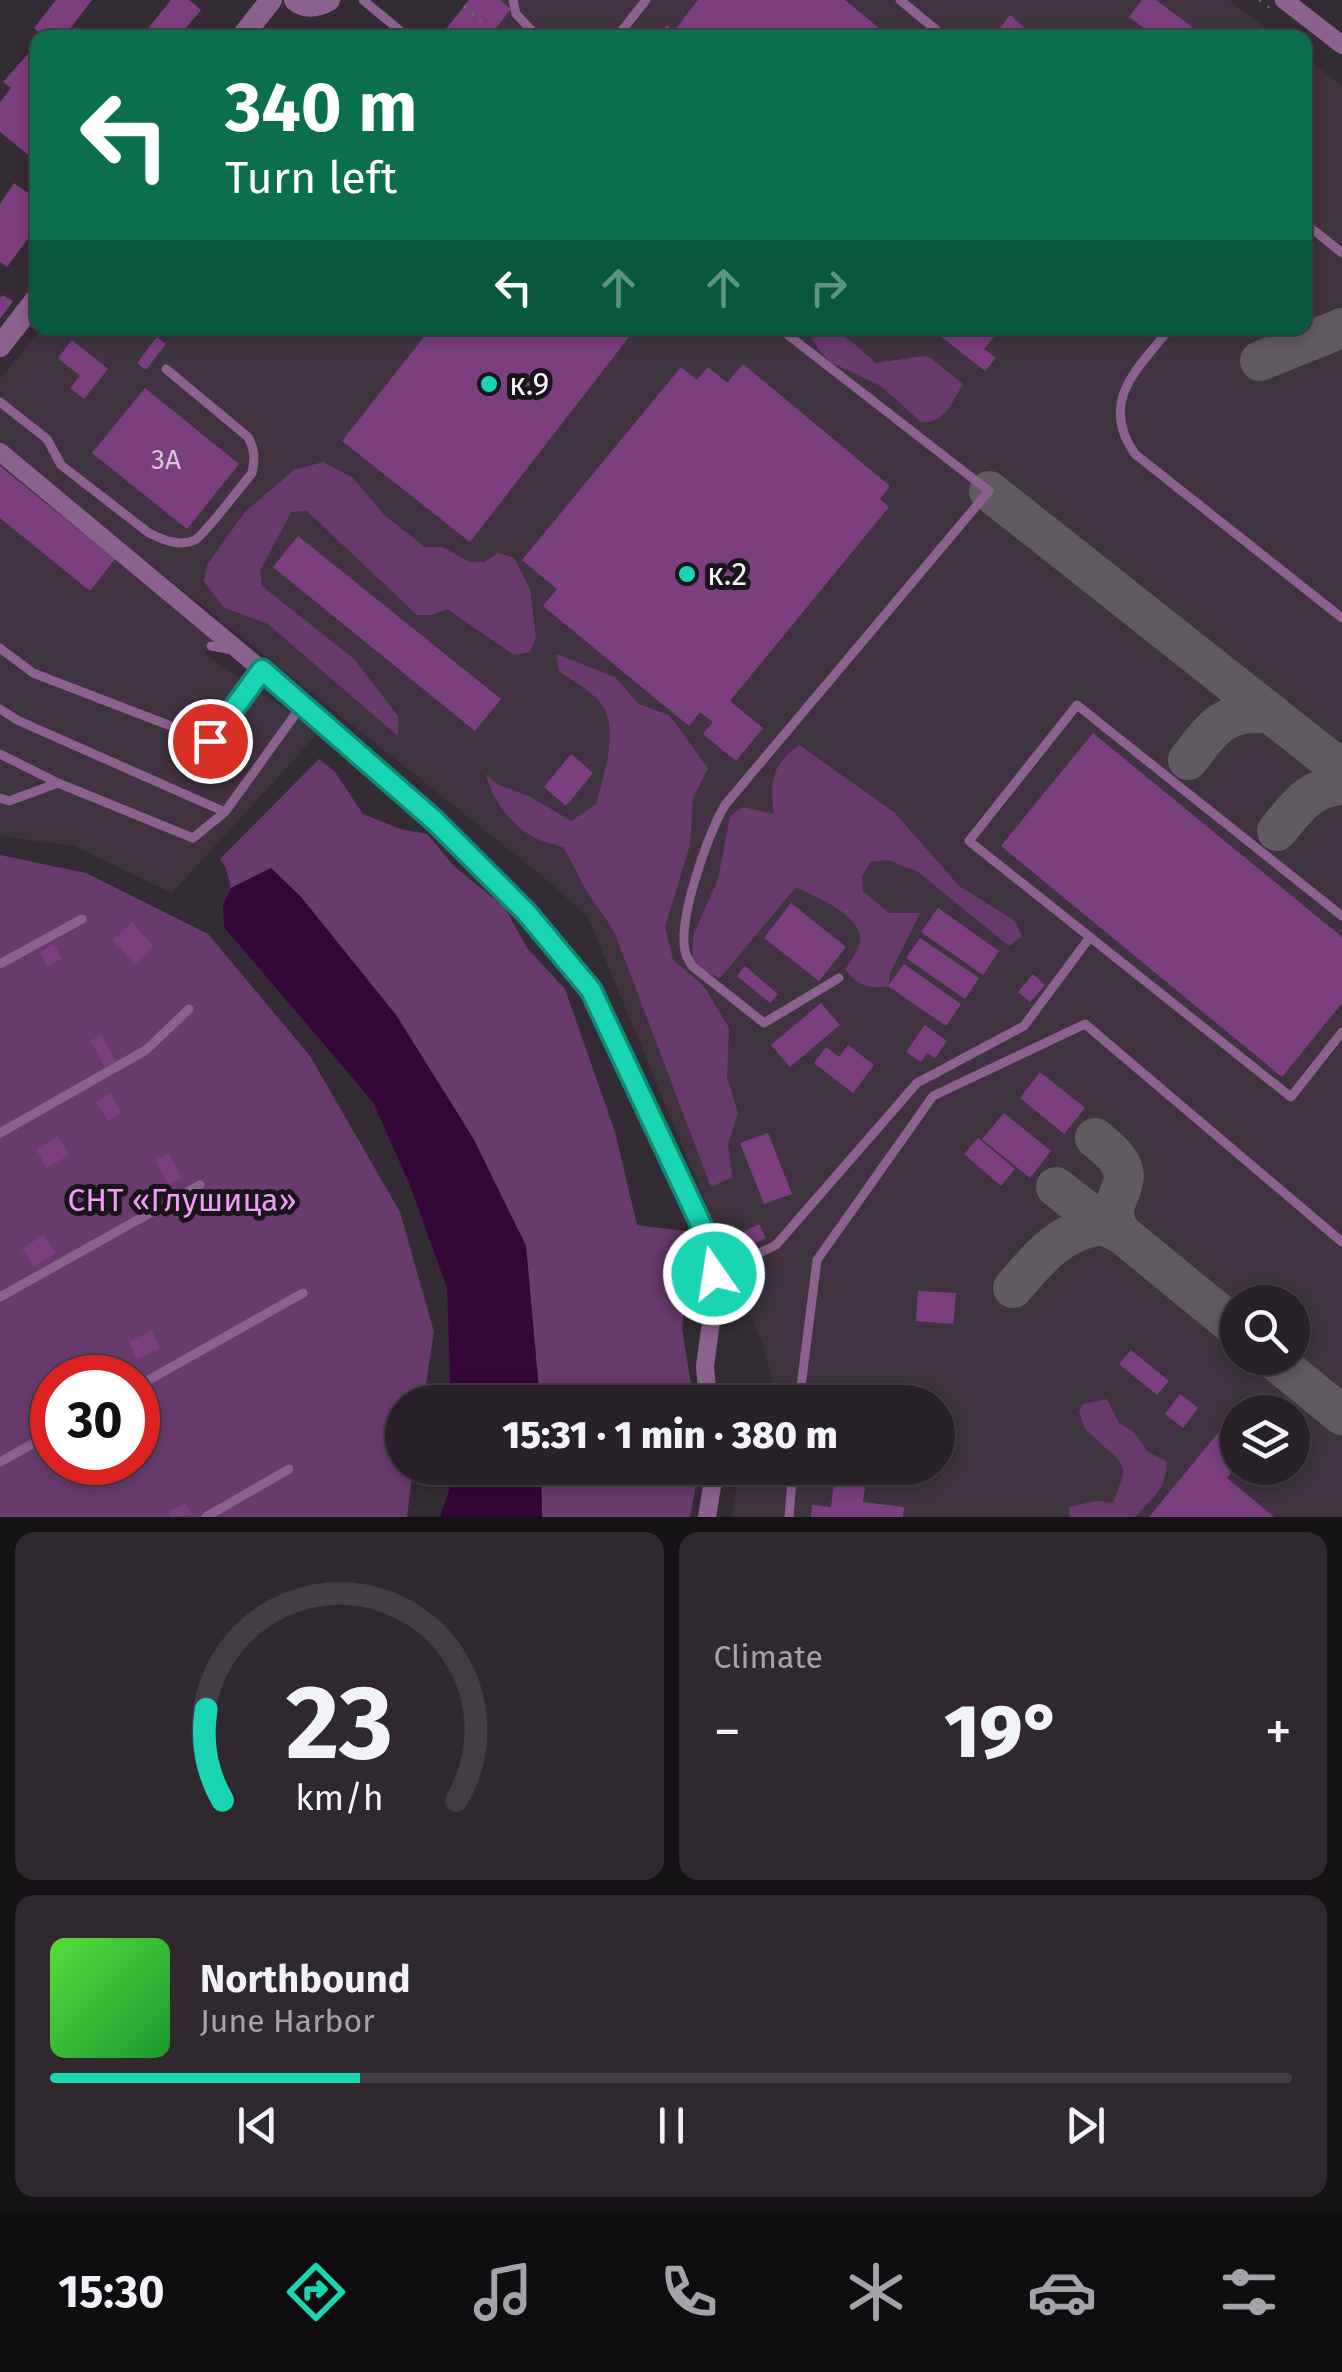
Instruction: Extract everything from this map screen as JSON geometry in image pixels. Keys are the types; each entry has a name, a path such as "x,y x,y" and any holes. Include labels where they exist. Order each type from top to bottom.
{"street":[{"path":"247,30 271,0"},
{"path":"295,0 301,5 318,6 329,0"},
{"path":"1284,0 1342,45"},
{"path":"0,346 30,307"},
{"path":"0,452 262,670 434,820 526,912 591,990 715,1254 707,1385"},
{"path":"707,1517 712,1485"}],"lane":[{"path":"363,0 399,30"},
{"path":"513,0 516,14 531,30"},
{"path":"622,30 646,0"},
{"path":"900,0 936,30"},
{"path":"1312,230 1342,253"},
{"path":"791,335 989,491 725,805 702,860 685,922 685,954 692,966 764,1023 838,978"},
{"path":"1164,335 1126,384 1119,405 1124,438 1136,454 1342,618"},
{"path":"0,402 47,440 61,466 149,534 182,543 197,539 252,472 254,448 248,437 166,369"},
{"path":"210,646 240,652"},
{"path":"0,648 33,674 210,741 262,670"},
{"path":"0,754 58,783 192,838 224,812 302,704"},
{"path":"1342,916 1076,705 969,841 1290,1097 1342,1032"},
{"path":"0,709 16,720 224,812"},
{"path":"0,798 8,801 58,783"},
{"path":"0,964 82,919"},
{"path":"714,1274 776,1245 917,1083 1024,1026 1090,937"},
{"path":"0,1133 146,1050 189,1009"},
{"path":"801,1385 817,1260 933,1096 1085,1024 1342,1242"},
{"path":"0,1298 200,1185"},
{"path":"160,1374 303,1294"},
{"path":"0,1462 30,1445"},
{"path":"206,1517 289,1469"},
{"path":"788,1517 791,1485"}],"path":[{"path":"464,6 490,30"}],"shaded area":[{"path":"469,0 1229,0 1269,30 445,30"},
{"path":"1312,63 1342,85 1342,1517 732,1517 737,1485 955,1485 955,1385 773,1385 745,1298 588,917 547,880 0,445 0,379 36,335 1312,335"},
{"path":"0,461 217,638 205,654 319,732 172,893 74,846 0,836"},
{"path":"271,868 301,897 396,1015 473,1138 526,1246 538,1385 450,1385 447,1288 409,1183 373,1102 224,927 223,906 231,888"},
{"path":"449,1485 541,1485 542,1517 440,1517"}],"green space":[{"path":"810,335 840,335 876,363 925,356 963,384 942,416 921,422 881,386 832,363"},
{"path":"323,462 353,478 385,516 425,547 442,547 470,562 484,562 498,553 514,558 530,589 536,638 530,652 514,655 447,609 417,615 307,511 291,512 260,571 262,586 354,659 398,716 398,736 268,624 223,607 204,581 207,565 245,512 294,470"},
{"path":"556,654 615,677 639,704 669,715 708,768 693,798 690,845 665,927 673,960 703,985 729,1028 727,1078 738,1113 728,1144 732,1177 711,1187 614,931 564,848 537,839 517,825 497,801 486,774 498,785 529,796 571,821 596,804 609,751 606,712 595,697 559,671"},
{"path":"799,745 895,813 959,886 1015,921 1022,936 1009,946 917,871 887,860 871,862 862,876 863,891 889,913 920,913 891,971 888,986 864,985 850,975 845,969 860,941 854,923 837,908 796,887 720,978 692,966 693,936 718,879 730,816 743,807 774,814 774,775"},
{"path":"319,759 335,772 363,814 400,829 427,834 454,866 505,908 527,948 565,989 615,1132 637,1225 692,1232 682,1329 691,1385 538,1385 526,1246 473,1138 396,1015 301,897 271,868 231,888 220,859"},
{"name":"СНТ «Глушица»","path":"0,855 86,873 208,934 310,1056 400,1212 434,1332 426,1385 385,1385 385,1485 411,1485 407,1517 0,1517"},
{"path":"1107,1399 1119,1423 1134,1432 1148,1452 1166,1461 1164,1479 1158,1492 1135,1517 1069,1517 1069,1507 1096,1501 1113,1503 1123,1476 1118,1459 1085,1429 1079,1411 1083,1404"},
{"path":"541,1485 696,1485 690,1517 542,1517"}],"building":[{"path":"56,0 92,0 69,30 34,28"},
{"path":"171,0 189,0 201,10 184,30 147,30"},
{"path":"469,0 500,0 511,9 494,30 445,30"},
{"path":"698,0 845,0 881,30 675,30"},
{"path":"1142,0 1156,0 1196,30 1146,30 1129,17"},
{"path":"1010,15 1027,30 998,30"},
{"path":"30,52 30,156 0,132 0,102 11,88 3,82"},
{"path":"14,183 30,194 30,236 7,267 0,262 0,204"},
{"path":"2,295 13,301 0,319 0,298"},
{"name":"к.9","path":"425,335 631,335 470,542 342,441"},
{"path":"939,335 995,335 984,349 996,358 985,371"},
{"path":"157,337 166,344 146,370 137,363"},
{"path":"72,340 108,369 84,399 70,388 80,376 58,358"},
{"name":"к.2","path":"743,364 890,486 880,499 889,507 730,701 763,728 736,761 703,734 713,722 700,712 689,726 543,606 557,589 522,560 681,367 697,380 708,367 727,383"},
{"path":"145,388 239,464 187,529 92,453"},
{"path":"0,466 115,559 90,591 0,518"},
{"path":"298,536 501,699 475,731 273,567"},
{"path":"1093,733 1342,937 1342,1003 1282,1077 1001,846"},
{"path":"571,754 593,773 566,806 544,787"},
{"path":"791,903 846,947 819,981 764,938"},
{"path":"938,908 999,951 983,975 921,932"},
{"path":"132,922 154,947 135,964 113,940"},
{"path":"920,938 979,978 965,999 906,958"},
{"path":"54,944 62,959 47,966 40,952"},
{"path":"904,964 961,1004 946,1026 888,986"},
{"path":"745,966 778,994 770,1003 737,976"},
{"path":"1033,974 1045,985 1030,1002 1018,992"},
{"path":"821,1003 840,1025 790,1067 771,1045"},
{"path":"925,1025 947,1041 935,1058 927,1053 921,1062 906,1052"},
{"path":"102,1035 116,1061 105,1067 90,1041"},
{"path":"848,1045 874,1065 853,1093 814,1063 826,1047 839,1057"},
{"path":"1040,1072 1085,1108 1064,1134 1020,1098"},
{"path":"110,1093 122,1112 108,1121 96,1102"},
{"path":"1004,1113 1051,1151 1030,1178 982,1139"},
{"path":"768,1133 792,1194 764,1204 740,1143"},
{"path":"58,1136 69,1155 47,1168 36,1149"},
{"path":"978,1138 1015,1169 1001,1186 964,1154"},
{"path":"169,1153 182,1178 168,1185 155,1160"},
{"path":"759,1224 766,1238 745,1248 739,1234"},
{"path":"43,1235 56,1253 34,1267 22,1249"},
{"path":"918,1291 956,1293 953,1324 916,1321"},
{"path":"152,1331 160,1349 135,1355 129,1341"},
{"path":"1131,1350 1169,1381 1157,1395 1119,1364"},
{"path":"1180,1394 1198,1408 1183,1428 1165,1414"},
{"path":"1220,1430 1220,1485 1235,1485 1274,1517 1149,1517"},
{"path":"834,1485 850,1485 865,1487 863,1502 904,1507 903,1517 811,1517 812,1505 831,1507"},
{"path":"186,1503 192,1515 170,1517 168,1512"}],"taxiway":[{"path":"1260,361 1342,328"},
{"path":"989,491 1342,770"},
{"path":"1188,760 1222,722 1243,714 1272,714"},
{"path":"1277,831 1312,794 1342,785"},
{"path":"1095,1138 1113,1154 1123,1170 1114,1212 1122,1234"},
{"path":"1056,1187 1104,1225 1122,1234 1220,1314"},
{"path":"1013,1288 1064,1238 1104,1225"},
{"path":"1293,1375 1342,1415"}],"place":[{"name":"к.9","path":"489,384"},
{"name":"к.2","path":"687,574"}],"route":[{"path":"210,741 262,670 434,820 526,912 591,990 715,1254 714,1274"}]}
